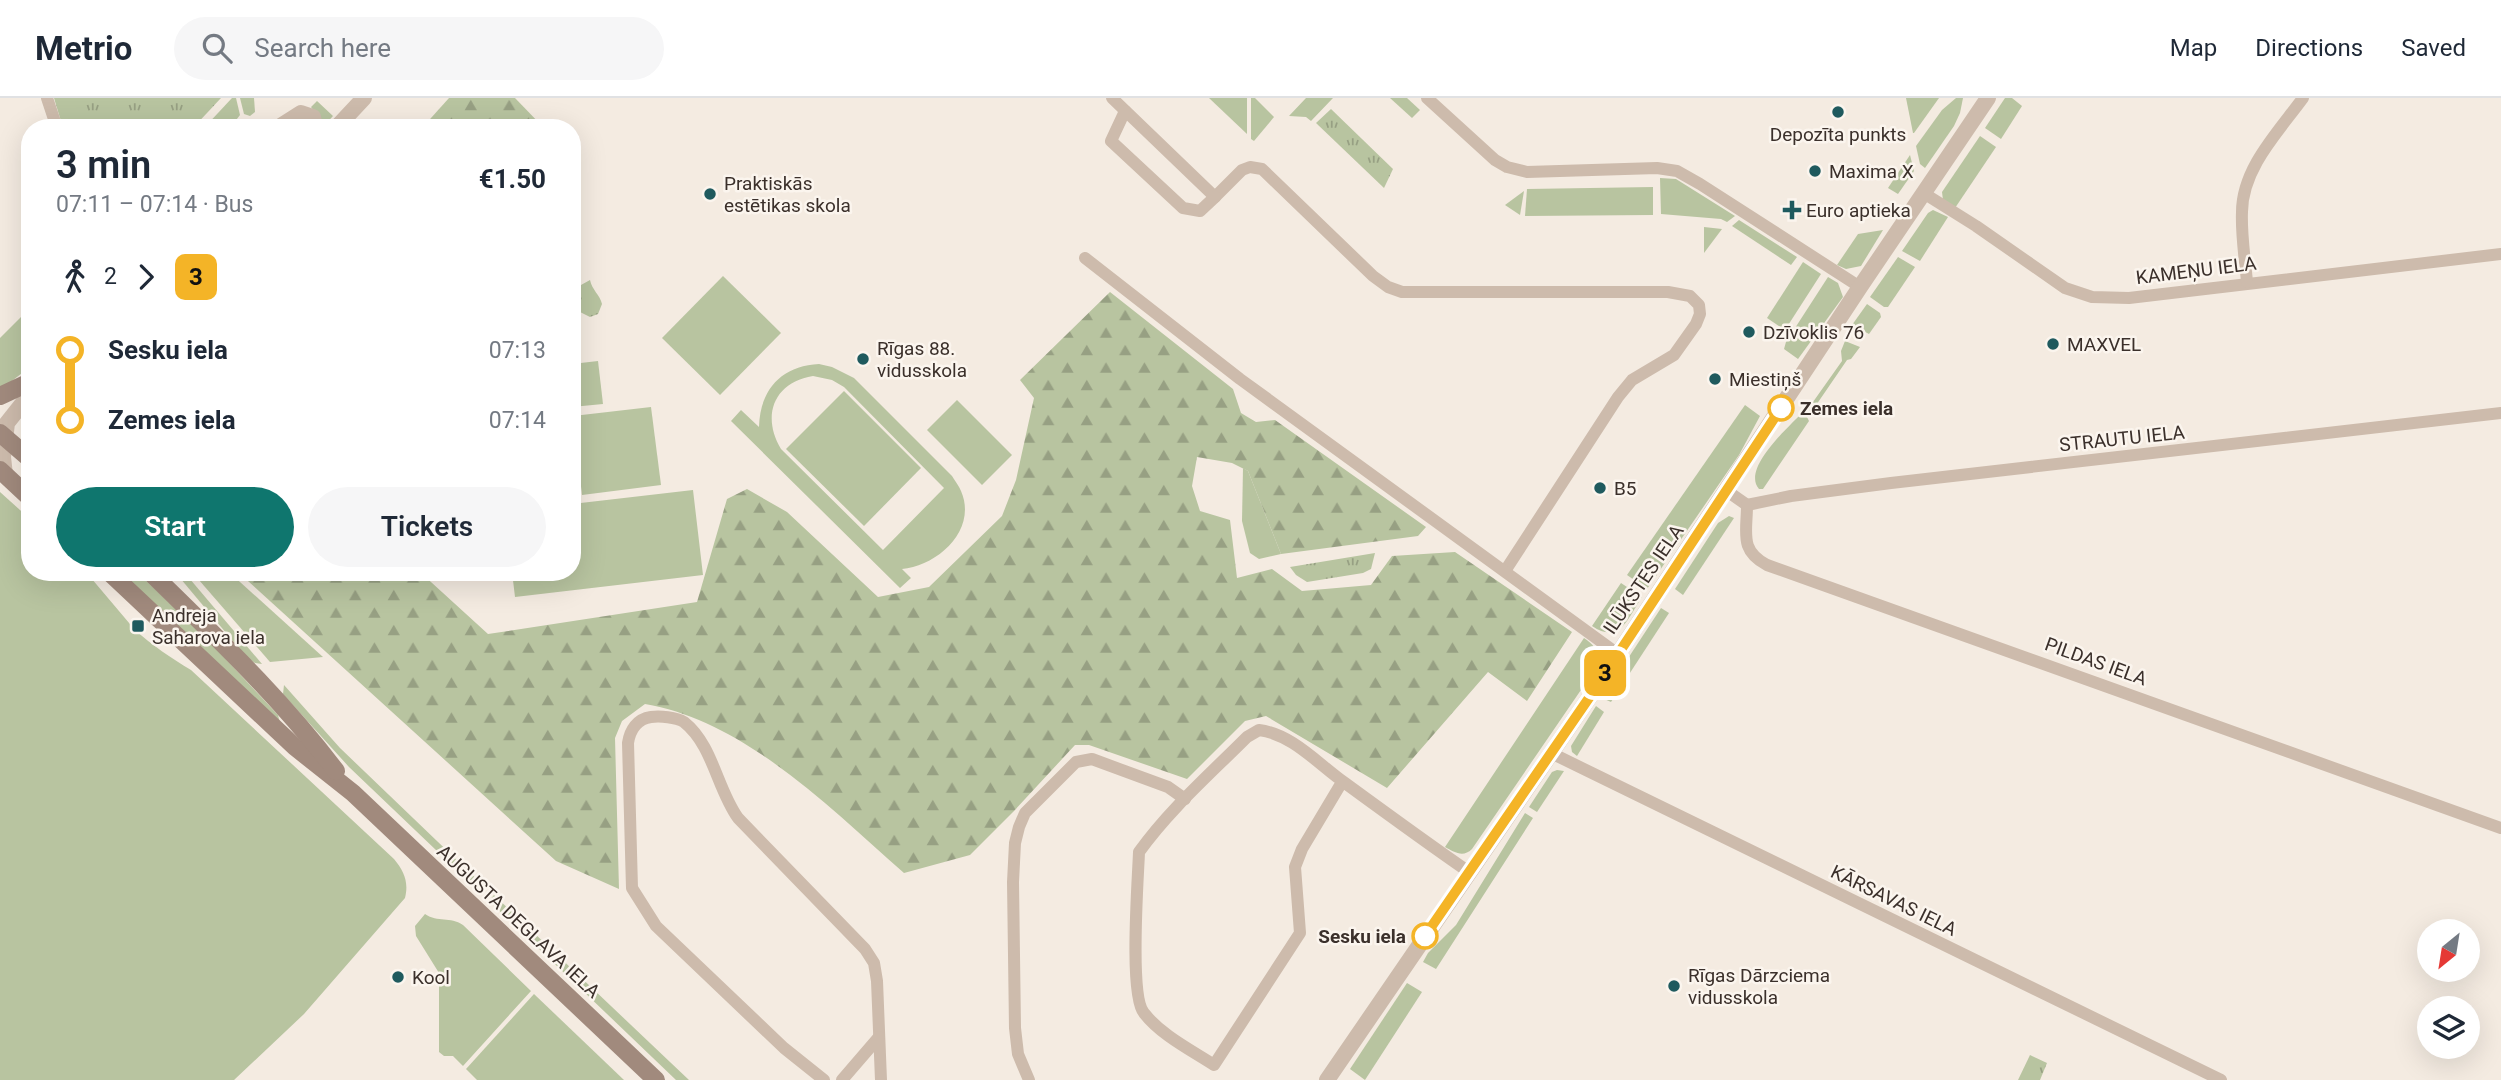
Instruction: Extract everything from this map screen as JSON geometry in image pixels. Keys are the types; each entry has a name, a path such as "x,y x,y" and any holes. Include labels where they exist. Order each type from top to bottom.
{"main road":[{"path":"0,396 21,386"},
{"path":"2,437 21,452"},
{"path":"2,473 21,491"},
{"name":"AUGUSTA DEGLAVA IELA","path":"119,581 295,747 353,793 656,1080"},
{"name":"AUGUSTA DEGLAVA IELA","path":"159,581 309,734 353,793"}],"street":[{"path":"47,98 54,119"},
{"path":"286,119 307,98"},
{"path":"344,119 364,98"},
{"path":"1112,98 1215,197"},
{"path":"1427,98 1495,160 1507,167 1527,172 1657,168 1676,171 1860,287"},
{"name":"ILŪKSTES IELA","path":"1327,1080 1618,654 1988,98"},
{"path":"2247,282 2241,210 2247,181 2277,132 2303,98"},
{"path":"1125,111 1111,141 1183,208 1200,211 1242,170 1250,166 1262,169 1373,276 1388,287 1402,292 1668,292 1690,296 1699,304 1700,314 1696,324 1674,355 1632,380 1618,397 1506,571"},
{"path":"291,119 301,113 313,119"},
{"name":"KAMEŅU IELA","path":"1925,194 1976,226 2054,283 2078,294 2118,299 2501,254"},
{"path":"1085,258 1251,386 1618,654"},
{"path":"2,473 2,437 6,423 21,405"},
{"name":"STRAUTU IELA","path":"1747,505 1891,483 2501,413"},
{"path":"2,437 21,440"},
{"path":"1727,491 1747,505"},
{"name":"PILDAS IELA","path":"1747,505 1747,547 1753,557 1767,565 2501,828"},
{"path":"824,1080 784,1048 656,926 639,902 632,888 628,743 630,730 641,720 650,717 674,718 683,722 703,746 723,794 738,818 865,948 874,963 877,981 881,1080"},
{"path":"1342,782 1302,849 1296,867 1300,933 1292,950 1214,1065 1161,1028 1142,1012 1136,987 1139,852 1185,799 1247,737 1259,730 1274,732 1287,739 1342,782 1469,872"},
{"name":"KĀRSAVAS IELA","path":"1551,753 2221,1080"},
{"path":"1029,1080 1018,1054 1015,1028 1013,882 1015,843 1025,813 1076,762 1092,759 1168,787 1185,799"},
{"path":"842,1080 879,1037"}],"green space":[{"path":"54,98 221,98 201,119 60,119"},
{"path":"232,98 236,98 240,115 237,119 212,119"},
{"path":"240,98 254,98 255,112 250,116 244,114"},
{"path":"449,98 515,98 535,119 430,119"},
{"path":"1209,98 1247,98 1247,134"},
{"path":"1251,98 1255,98 1274,117 1254,141 1251,139"},
{"path":"1306,98 1333,98 1311,121 1306,117 1289,116"},
{"path":"1390,98 1407,98 1420,110 1412,118"},
{"path":"1906,98 1939,98 1914,133 1913,133"},
{"path":"1956,98 1963,98 1960,113 1925,168 1920,164 1916,146 1942,110"},
{"path":"2005,98 2012,98 2022,106 2001,139 1985,128"},
{"path":"317,101 333,116 330,119 320,119 311,107"},
{"path":"1331,109 1393,169 1384,188 1316,123"},
{"path":"1980,136 1996,147 1955,208 1943,200 1942,192"},
{"path":"1910,155 1914,171 1898,194 1888,188"},
{"path":"1660,178 1676,179 1735,216 1727,222 1721,219 1661,214"},
{"path":"1653,187 1653,215 1525,216 1527,189"},
{"path":"1524,191 1520,215 1505,205"},
{"path":"1933,210 1948,217 1920,261 1902,251 1928,213"},
{"path":"1739,220 1797,257 1791,265 1732,226"},
{"path":"1704,227 1722,229 1704,253"},
{"path":"1883,230 1861,266 1846,269 1837,265 1858,234"},
{"path":"1898,257 1915,267 1888,307 1884,307 1870,297"},
{"path":"1803,262 1821,274 1785,330 1767,318"},
{"path":"723,276 781,333 720,395 662,338"},
{"path":"1828,277 1838,283 1843,297 1798,359 1784,349 1786,342"},
{"path":"590,280 602,304 598,314 590,317 581,312 581,285"},
{"path":"1110,292 1233,389 1241,413 1256,422 1275,420 1426,527 1418,536 1281,554 1248,471 1232,463 1197,457 1192,486 1200,511 1230,520 1237,578 1272,569 1302,591 1371,585 1392,556 1455,552 1572,632 1527,701 1488,672 1387,788 1266,716 1245,721 1187,779 1089,745 1075,745 970,855 904,873 816,795 751,748 717,728 682,713 645,704 622,721 615,738 619,889 556,861 248,581 430,581 488,634 697,602 727,499 747,489 787,512 878,597 929,587 1002,516 1016,480 1034,398 1020,380"},
{"path":"1867,304 1880,313 1881,317 1869,334 1852,325"},
{"path":"21,317 21,374 0,390 0,338"},
{"path":"1845,341 1860,347 1851,359 1847,360 1810,414 1808,409 1842,361 1841,351"},
{"path":"598,361 603,404 581,406 581,363"},
{"path":"819,364 832,367 854,378 952,476 961,491 965,505 959,532 941,553 928,561 902,569 911,578 900,588 731,421 741,410 759,427 763,402 768,391 784,375","holes":["813,376 832,380 844,387 944,488 883,550 781,449 775,437 772,413 780,393 789,385"]},
{"path":"844,391 921,468 864,526 786,449"},
{"path":"957,400 1012,455 982,485 927,430"},
{"path":"1745,405 1760,416 1739,455 1647,589 1627,575"},
{"path":"651,407 661,485 582,495 581,415"},
{"path":"1804,411 1809,421 1763,489 1759,489 1755,480 1756,470 1762,459"},
{"path":"1243,468 1248,471 1281,554 1259,559 1250,553 1242,521"},
{"path":"693,490 703,575 515,597 513,581 581,581 581,503"},
{"path":"0,492 21,511 21,581 94,581 135,630 191,670 394,859 403,872 406,887 405,898 304,1014 234,1080 0,1080"},
{"path":"1729,516 1734,518 1683,595 1675,589 1718,523"},
{"path":"1375,553 1371,569 1363,573 1307,582 1290,567"},
{"path":"129,581 146,581 208,640 278,715 280,723"},
{"path":"183,581 192,581 262,664 247,658"},
{"path":"200,581 239,581 323,657 270,662"},
{"path":"1621,583 1642,597 1627,620 1616,631 1602,631 1592,626"},
{"path":"1661,608 1669,613 1611,702 1602,698"},
{"path":"1584,638 1596,651 1596,668 1472,849 1462,854 1445,847"},
{"path":"284,685 340,748 486,888 481,893 349,767 283,694"},
{"path":"1596,706 1604,712 1577,756 1572,752 1571,746"},
{"path":"1564,771 1537,812 1529,807 1552,772"},
{"path":"1525,813 1533,818 1436,969 1423,962 1428,953 1456,925"},
{"path":"494,895 689,1080 676,1080 489,901"},
{"path":"425,914 463,925 531,991 463,1066 453,1056 444,1056 439,1052 439,973 416,936 415,926"},
{"path":"1407,983 1422,992 1365,1080 1350,1069"},
{"path":"534,994 624,1080 477,1080 466,1069"},
{"path":"2030,1055 2047,1063 2040,1080 2018,1080"}],"bus line":[{"name":"3","path":"1425,936 1591,695 1781,408"}],"place":[{"name":"Depozīta punkts","path":"1838,112"},
{"name":"Maxima X","path":"1815,171"},
{"name":"Praktiskās estētikas skola","path":"710,194"},
{"name":"Euro aptieka","path":"1792,210"},
{"name":"Dzīvoklis 76","path":"1749,332"},
{"name":"MAXVEL","path":"2053,344"},
{"name":"Rīgas 88. vidusskola","path":"863,359"},
{"name":"Miestiņš","path":"1715,379"},
{"name":"Zemes iela","path":"1781,408"},
{"name":"B5","path":"1600,488"},
{"name":"Andreja Saharova iela","path":"138,626"},
{"name":"Sesku iela","path":"1425,936"},
{"name":"Kool","path":"398,977"},
{"name":"Rīgas Dārzciema vidusskola","path":"1674,986"}]}
